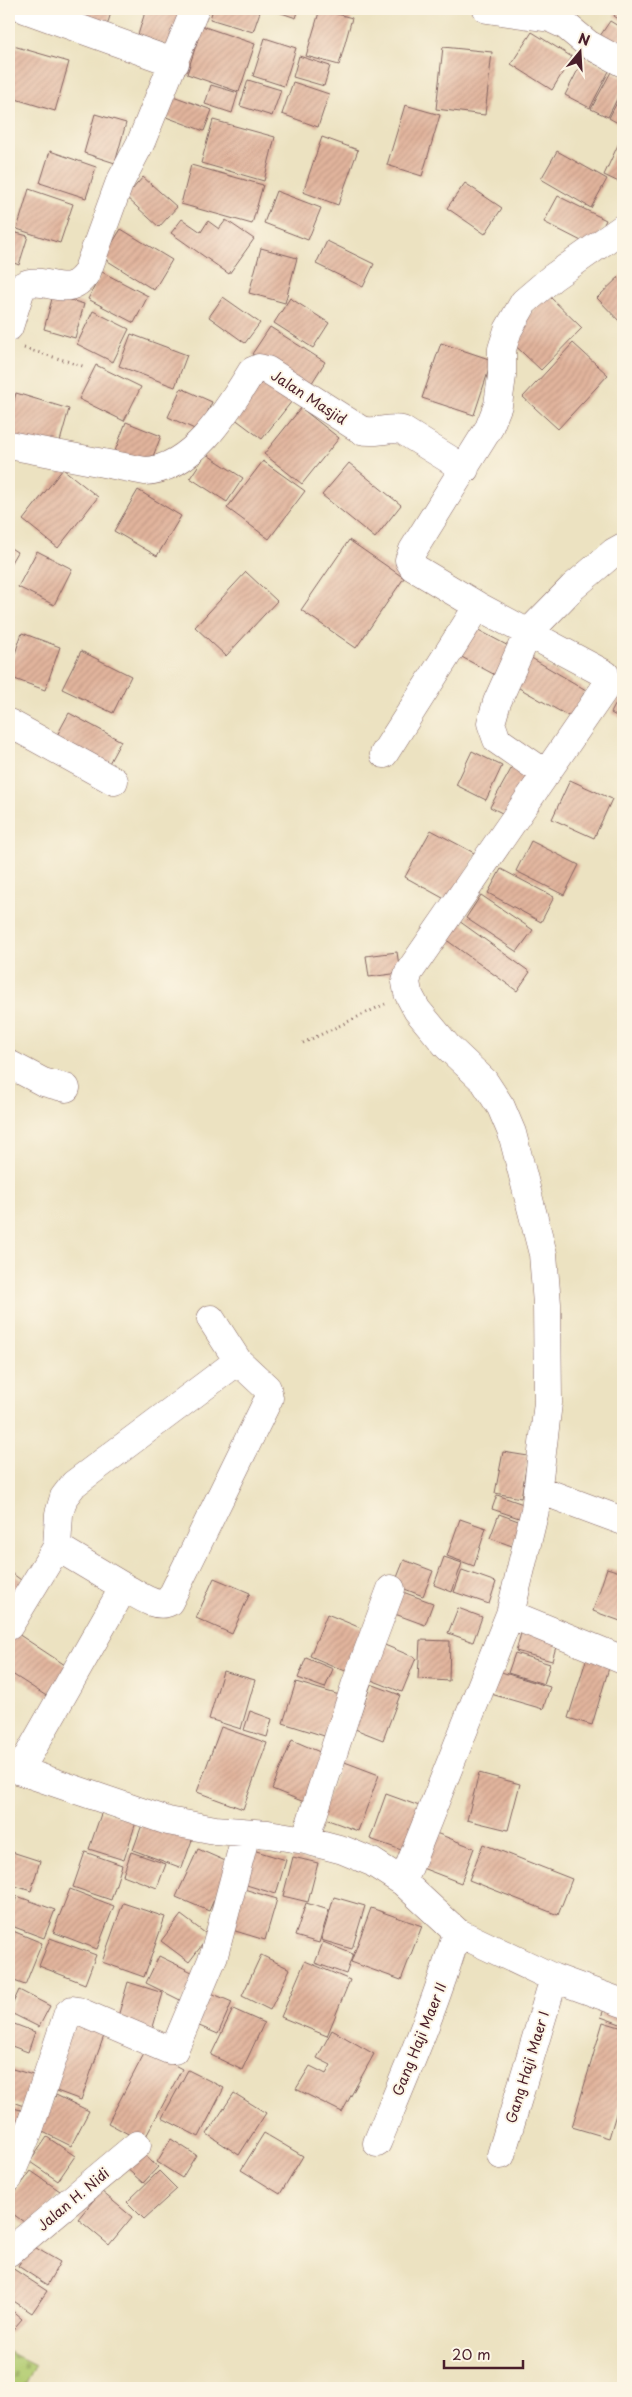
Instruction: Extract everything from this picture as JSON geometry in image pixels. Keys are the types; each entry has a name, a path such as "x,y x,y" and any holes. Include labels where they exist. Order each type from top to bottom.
{"street":[{"path":"25,9 175,63"},
{"path":"13,337 22,286 29,282 71,286 80,283 86,272 119,184 141,142 175,63 195,9"},
{"path":"487,9 550,18 565,25 588,44 623,63"},
{"path":"403,1882 510,1614 535,1510 548,1404 544,1264 512,1133 501,1107 484,1081 447,1046 417,1010 408,992 406,982 410,972 605,688 607,681 606,674 478,606 413,567 409,560 413,550 489,428 498,405 502,376 502,349 508,330 524,302 552,278 623,228"},
{"name":"Jalan Masjid","path":"9,445 122,467 159,470 172,464 200,443 224,413 252,371 259,368 267,370 361,430 372,433 393,428 402,430 465,469"},
{"path":"546,774 497,740 491,723 503,685 528,633 573,587 614,552 623,547"},
{"path":"384,754 478,606"},
{"path":"9,723 114,781"},
{"path":"9,1064 44,1082 66,1088"},
{"path":"57,1547 124,1587 157,1604 163,1605 169,1602 270,1398 267,1388 238,1360 211,1319"},
{"path":"9,1626 57,1547 59,1514 64,1497 74,1484 238,1360"},
{"path":"538,1489 623,1521"},
{"path":"124,1587 14,1768 168,1821 246,1834 268,1834 305,1840 343,1850 372,1862 403,1882 457,1932 554,1978 623,2003"},
{"path":"305,1840 356,1684 391,1589"},
{"path":"510,1614 623,1660"},
{"path":"9,2178 29,2130 68,2013 72,2010 78,2011 161,2047 174,2050 214,1956 246,1834"},
{"name":"Gang Haji Maer II","path":"377,2143 427,2022 444,1976 457,1932"},
{"name":"Gang Haji Maer I","path":"501,2155 554,1978"},
{"name":"Jalan H. Nidi","path":"9,2252 137,2145"}],"path":[{"path":"13,337 86,367"},
{"path":"303,1044 408,992"}],"green space":[{"path":"9,2352 35,2365 24,2388 9,2388"}],"building":[{"path":"53,9 112,9 107,26"},
{"path":"146,9 188,9 175,48 138,35"},
{"path":"213,9 261,9 253,32 210,19"},
{"path":"270,9 299,9 296,18"},
{"path":"320,9 352,18 339,65 306,56"},
{"path":"618,9 623,9 623,22 614,16"},
{"path":"610,21 623,29 623,60 596,42"},
{"path":"202,26 255,44 239,92 187,74"},
{"path":"532,32 572,57 552,90 511,64"},
{"path":"265,38 296,48 284,86 253,76"},
{"path":"10,45 69,62 55,111 9,97"},
{"path":"443,47 492,52 485,115 436,109"},
{"path":"299,56 330,66 324,86 293,77"},
{"path":"584,58 609,71 590,108 565,95"},
{"path":"611,72 623,78 623,87 608,117 591,109"},
{"path":"248,80 281,90 272,116 240,106"},
{"path":"293,82 329,94 318,127 282,114"},
{"path":"211,85 238,93 232,113 205,104"},
{"path":"623,91 623,126 609,118"},
{"path":"173,96 212,110 204,131 166,117"},
{"path":"405,105 440,115 422,176 387,165"},
{"path":"95,114 126,123 115,163 84,153"},
{"path":"213,120 275,137 264,181 201,163"},
{"path":"623,134 623,184 604,175"},
{"path":"322,137 358,150 338,205 303,192"},
{"path":"50,151 96,167 86,198 40,183"},
{"path":"557,151 607,179 591,208 541,179"},
{"path":"191,165 263,185 252,224 181,204"},
{"path":"143,177 177,207 159,227 126,197"},
{"path":"465,183 502,208 485,234 447,208"},
{"path":"29,189 73,204 60,243 17,229"},
{"path":"276,191 321,208 308,240 264,223"},
{"path":"558,196 606,220 593,247 544,222"},
{"path":"182,219 201,232 208,221 219,229 226,220 254,239 229,274 171,233"},
{"path":"121,229 172,260 154,290 103,258"},
{"path":"9,231 28,236 19,265 9,261"},
{"path":"327,241 374,264 363,287 316,264"},
{"path":"261,248 297,258 285,303 249,293"},
{"path":"102,272 148,296 134,323 88,299"},
{"path":"623,273 623,325 597,298"},
{"path":"53,295 84,304 75,338 44,329"},
{"path":"548,295 582,328 541,370 507,338"},
{"path":"223,297 260,323 245,343 209,317"},
{"path":"290,298 329,323 313,348 274,323"},
{"path":"93,311 129,329 113,362 77,344"},
{"path":"270,327 325,362 308,389 252,354"},
{"path":"131,334 187,355 175,387 119,366"},
{"path":"441,343 492,360 474,415 422,398"},
{"path":"573,343 608,375 558,429 523,397"},
{"path":"96,365 141,387 124,421 79,399"},
{"path":"264,380 292,401 262,439 234,418"},
{"path":"181,388 212,402 199,431 168,417"},
{"path":"16,393 69,409 57,452 9,439 9,419"},
{"path":"301,408 339,438 302,484 264,454"},
{"path":"126,422 161,436 150,464 115,451"},
{"path":"206,454 243,478 227,502 190,478"},
{"path":"263,461 305,491 269,539 227,508"},
{"path":"349,463 401,505 375,538 322,495"},
{"path":"63,469 98,497 58,548 23,520"},
{"path":"138,490 181,516 157,556 114,531"},
{"path":"349,540 404,578 356,648 301,610"},
{"path":"9,547 17,552 9,566"},
{"path":"37,551 72,569 54,605 18,587"},
{"path":"246,572 277,601 226,656 195,627"},
{"path":"471,626 514,649 499,677 456,654"},
{"path":"22,633 60,647 45,690 9,677 9,671"},
{"path":"81,651 131,676 113,713 62,689"},
{"path":"528,656 586,690 570,717 512,684"},
{"path":"623,690 623,720 611,713"},
{"path":"69,713 121,741 107,767 55,739"},
{"path":"472,751 502,766 486,800 456,785"},
{"path":"515,762 530,770 506,815 490,807"},
{"path":"570,780 612,799 594,838 552,819"},
{"path":"431,830 476,854 450,902 405,877"},
{"path":"531,841 579,865 564,895 516,871"},
{"path":"501,869 554,897 541,922 488,893"},
{"path":"481,895 533,930 517,952 466,918"},
{"path":"459,921 530,972 517,991 445,939"},
{"path":"397,952 400,973 369,977 366,956"},
{"path":"503,1452 528,1456 521,1498 495,1493"},
{"path":"497,1495 526,1505 522,1519 492,1509"},
{"path":"499,1514 521,1522 512,1546 490,1538"},
{"path":"460,1519 486,1528 474,1566 447,1556"},
{"path":"444,1557 462,1563 452,1592 434,1585"},
{"path":"404,1560 433,1571 423,1596 394,1585"},
{"path":"607,1568 623,1573 623,1622 593,1611"},
{"path":"462,1570 496,1582 489,1604 454,1592"},
{"path":"9,1571 25,1583 9,1604"},
{"path":"214,1578 250,1593 232,1634 196,1618"},
{"path":"392,1588 433,1603 425,1625 384,1610"},
{"path":"458,1608 482,1617 473,1642 448,1633"},
{"path":"327,1614 368,1631 350,1673 310,1656"},
{"path":"523,1626 559,1636 552,1661 516,1651"},
{"path":"15,1632 68,1667 48,1697 9,1672 9,1641"},
{"path":"420,1640 450,1641 449,1681 418,1679"},
{"path":"375,1641 416,1658 402,1692 361,1676"},
{"path":"515,1653 550,1664 544,1684 508,1673"},
{"path":"588,1654 611,1661 592,1725 568,1718"},
{"path":"306,1658 333,1669 325,1688 298,1678"},
{"path":"223,1671 255,1680 241,1729 209,1719"},
{"path":"498,1671 550,1687 543,1709 491,1694"},
{"path":"296,1682 346,1697 334,1739 283,1723"},
{"path":"371,1684 400,1695 383,1740 355,1729"},
{"path":"250,1711 272,1719 267,1737 244,1730"},
{"path":"221,1727 267,1743 243,1809 197,1792"},
{"path":"292,1740 329,1756 309,1804 272,1789"},
{"path":"342,1761 379,1775 358,1831 320,1817"},
{"path":"479,1773 520,1784 508,1830 467,1820"},
{"path":"386,1794 422,1807 407,1852 370,1839"},
{"path":"102,1811 136,1822 124,1860 89,1849"},
{"path":"144,1819 193,1837 182,1868 133,1850"},
{"path":"431,1831 474,1848 461,1883 417,1866"},
{"path":"483,1844 572,1879 558,1915 469,1880"},
{"path":"198,1849 230,1863 209,1911 176,1897"},
{"path":"253,1850 286,1860 276,1894 243,1884"},
{"path":"9,1851 40,1861 31,1891 9,1884"},
{"path":"85,1852 122,1865 111,1900 73,1887"},
{"path":"131,1852 166,1864 157,1888 123,1875"},
{"path":"293,1857 318,1863 308,1902 283,1896"},
{"path":"70,1889 114,1906 97,1949 53,1932"},
{"path":"244,1889 277,1899 265,1940 232,1930"},
{"path":"17,1896 55,1910 44,1938 9,1925 9,1919"},
{"path":"334,1897 365,1906 352,1949 321,1940"},
{"path":"123,1903 165,1917 144,1977 102,1962"},
{"path":"306,1903 329,1910 319,1943 295,1936"},
{"path":"371,1908 422,1926 401,1980 351,1962"},
{"path":"181,1915 209,1936 189,1962 161,1941"},
{"path":"13,1931 42,1943 25,1985 9,1979 9,1942"},
{"path":"50,1938 96,1955 85,1984 39,1966"},
{"path":"323,1942 353,1954 346,1974 315,1963"},
{"path":"261,1955 290,1969 270,2010 242,1996"},
{"path":"159,1956 196,1974 182,2001 146,1983"},
{"path":"305,1961 350,1980 327,2036 281,2017"},
{"path":"128,1982 163,1993 150,2037 115,2027"},
{"path":"19,1990 50,2006 39,2027 9,2012"},
{"path":"211,1993 232,2002 218,2034 197,2025"},
{"path":"607,2001 623,2007 623,2025 601,2017"},
{"path":"233,2009 264,2023 242,2070 211,2055"},
{"path":"71,2021 105,2033 81,2100 46,2087"},
{"path":"9,2022 35,2032 28,2052 9,2045"},
{"path":"603,2022 623,2028 623,2090 609,2138 572,2127"},
{"path":"332,2030 374,2054 342,2112 296,2089 310,2066 326,2074 331,2065 317,2058"},
{"path":"146,2050 182,2069 143,2142 108,2123"},
{"path":"9,2068 33,2075 24,2106 9,2101"},
{"path":"188,2070 224,2088 199,2137 162,2118"},
{"path":"234,2093 266,2113 239,2155 207,2134"},
{"path":"56,2095 89,2111 71,2146 39,2130"},
{"path":"9,2107 21,2110 11,2141 9,2141"},
{"path":"264,2133 303,2156 280,2194 241,2170"},
{"path":"47,2137 75,2156 58,2181 30,2162"},
{"path":"171,2139 196,2155 182,2178 157,2162"},
{"path":"139,2151 158,2167 143,2183 125,2167"},
{"path":"31,2171 60,2191 32,2228 9,2211 9,2201"},
{"path":"159,2171 177,2189 144,2219 127,2202"},
{"path":"101,2191 132,2217 109,2245 78,2219"},
{"path":"31,2245 60,2262 47,2285 18,2266"},
{"path":"12,2268 47,2291 32,2313 9,2298 9,2274"},
{"path":"9,2308 22,2319 9,2334"}]}
